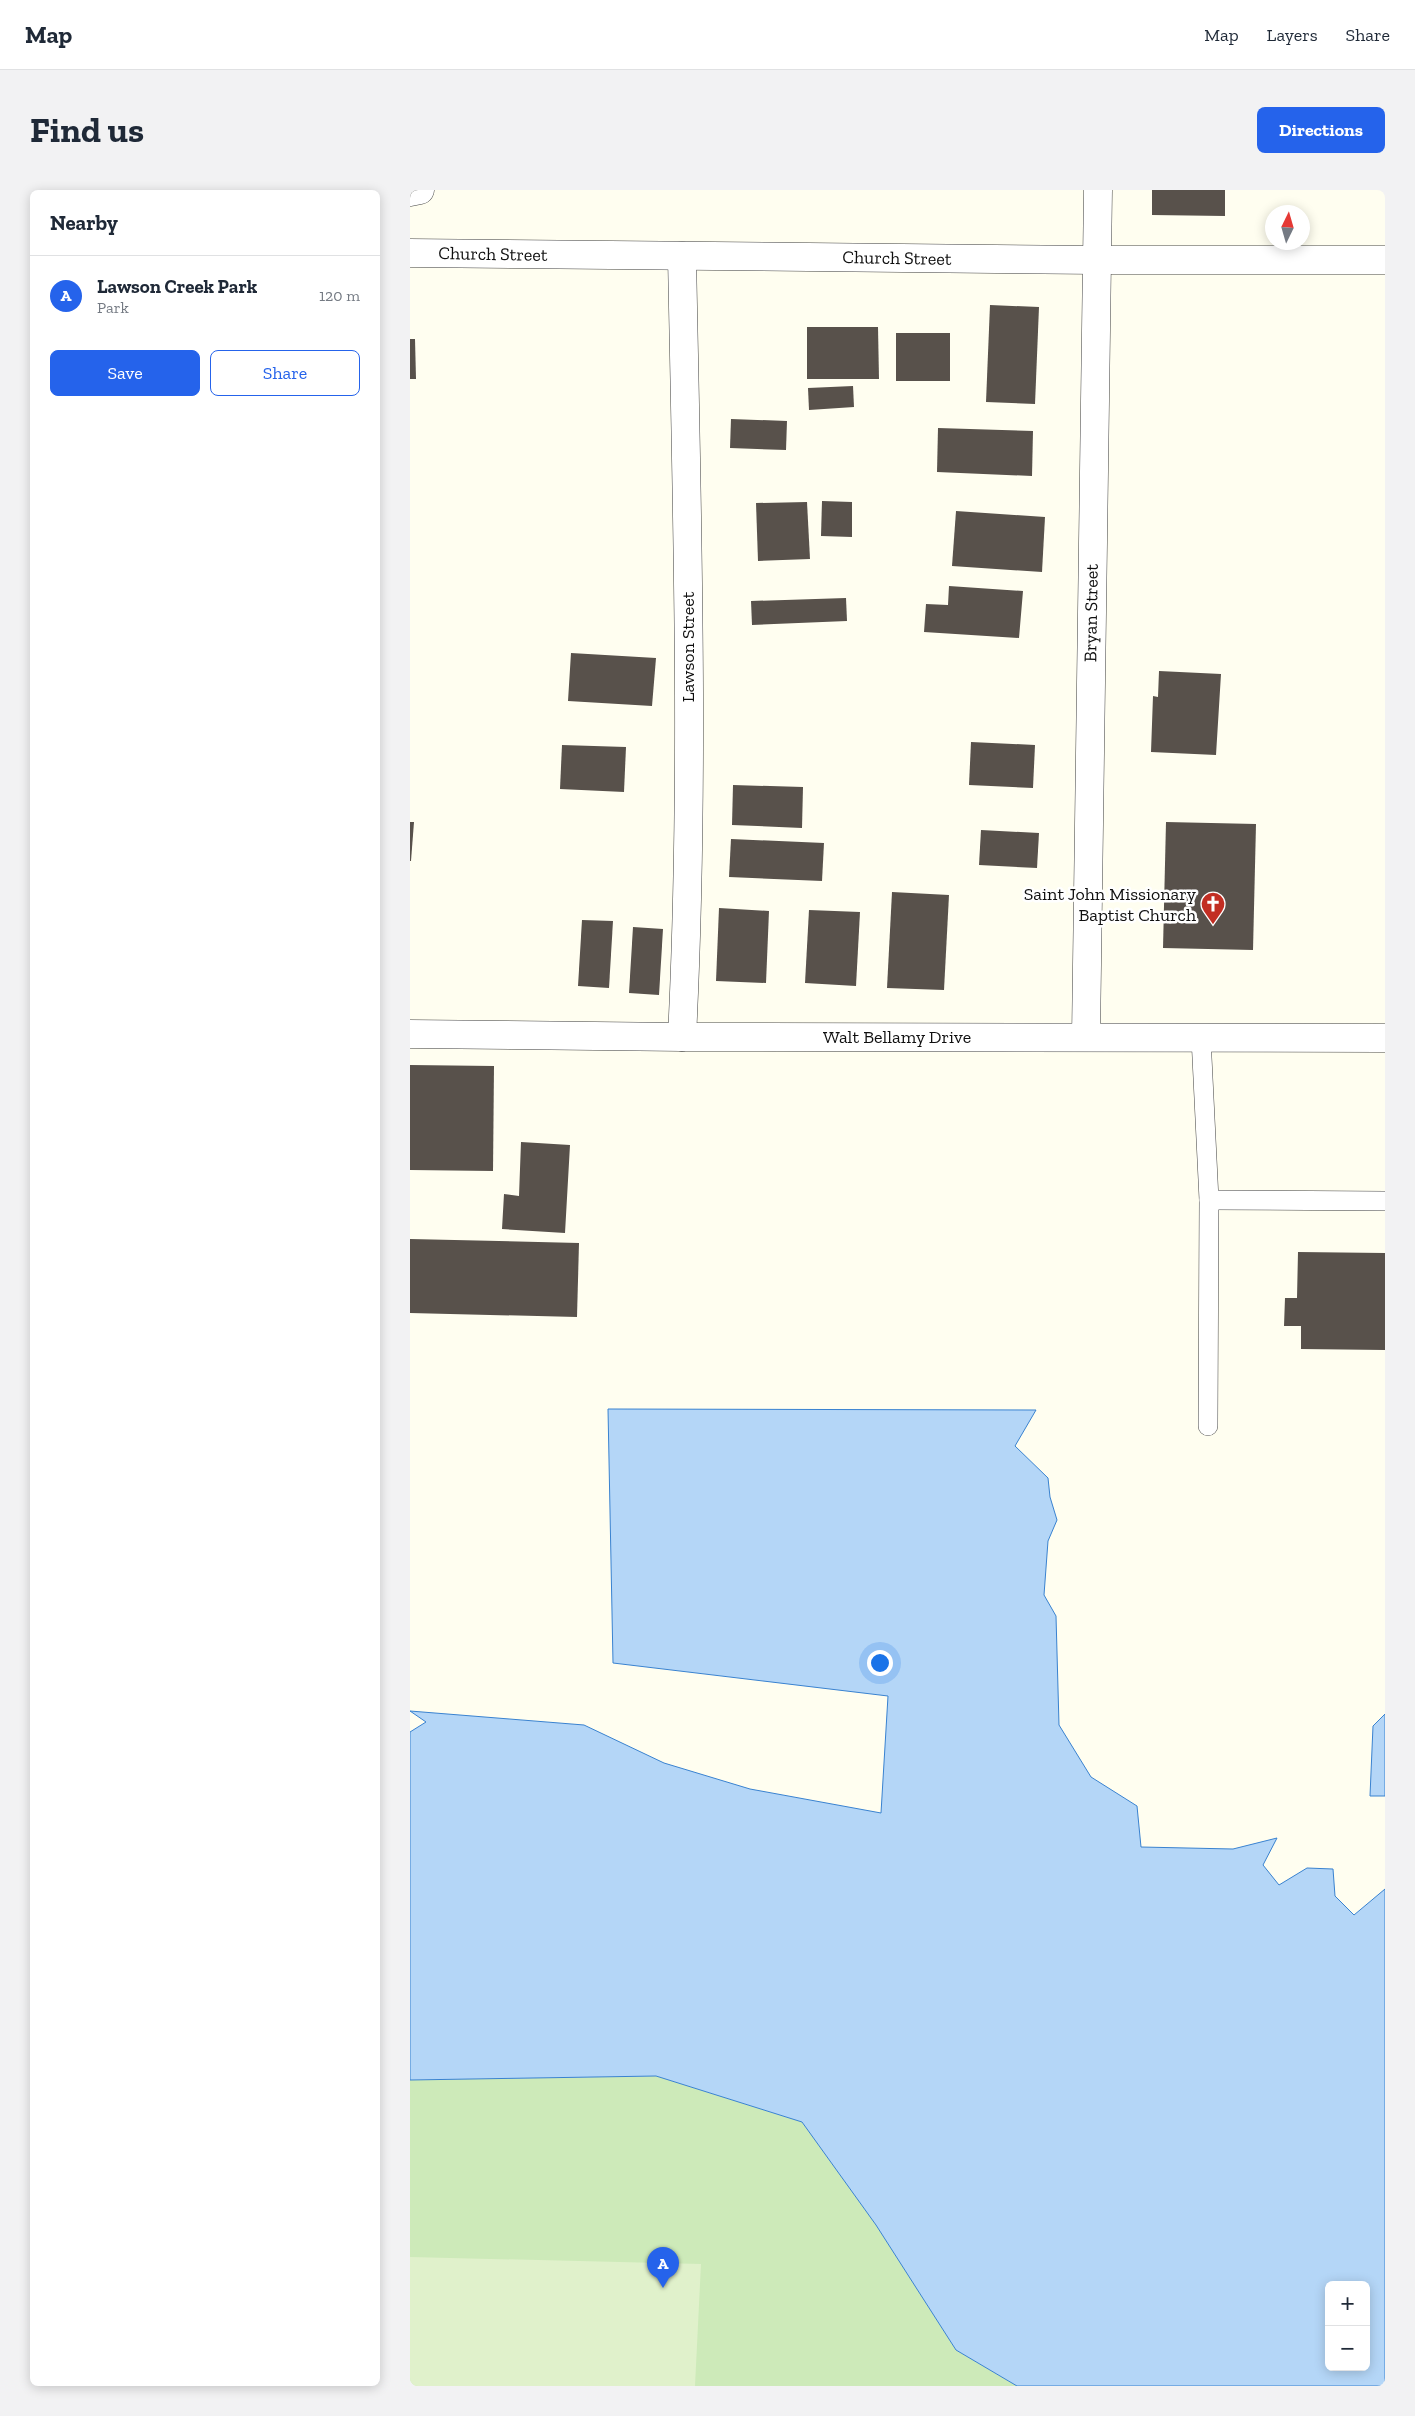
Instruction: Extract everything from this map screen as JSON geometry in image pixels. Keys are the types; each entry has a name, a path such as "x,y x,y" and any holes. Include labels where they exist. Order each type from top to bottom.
{"street":[{"path":"410,192 420,190"},
{"name":"Bryan Street","path":"1086,1036 1098,190"},
{"name":"Church Street","path":"410,253 1096,260 1385,260"},
{"name":"Lawson Street","path":"682,256 688,665 687,940 682,1037"},
{"name":"Walt Bellamy Drive","path":"410,1034 682,1037 1086,1036 1385,1038"}],"lane":[{"path":"1201,1037 1208,1200 1208,1426"},
{"path":"1208,1200 1385,1201"}],"green space":[{"path":"656,2076 802,2122 876,2225 956,2350 1017,2386 410,2386 410,2080"},
{"path":"410,2257 701,2264 695,2386 410,2386"}],"water":[{"path":"608,1409 1036,1410 1015,1446 1048,1478 1050,1497 1057,1520 1048,1541 1044,1595 1056,1616 1059,1725 1091,1777 1137,1806 1141,1847 1233,1849 1277,1838 1263,1865 1279,1885 1307,1868 1333,1869 1335,1896 1354,1915 1385,1889 1385,2386 1017,2386 956,2350 876,2225 802,2122 656,2076 410,2080 410,1732 426,1722 410,1711 584,1725 664,1763 750,1789 881,1813 888,1696 613,1663"},
{"path":"1385,1714 1385,1796 1370,1796 1373,1726"}],"building":[{"path":"1152,190 1225,190 1225,216 1152,215"},
{"path":"990,305 1039,307 1035,404 986,402"},
{"path":"807,327 878,327 879,379 807,379"},
{"path":"896,333 950,333 950,381 896,381"},
{"path":"410,339 415,339 416,379 410,379"},
{"path":"853,386 854,407 809,410 808,388"},
{"path":"731,419 787,421 786,450 730,448"},
{"path":"938,428 1033,431 1032,476 937,472"},
{"path":"822,501 852,502 852,537 821,536"},
{"path":"807,502 810,559 758,561 756,503"},
{"path":"956,511 1045,517 1042,572 952,566"},
{"path":"949,586 1023,591 1019,638 924,632 926,604 948,605"},
{"path":"846,598 847,621 752,625 751,601"},
{"path":"571,653 656,658 652,706 568,701"},
{"path":"1159,671 1221,674 1216,755 1151,752 1153,696 1158,697"},
{"path":"971,742 1035,745 1033,788 969,785"},
{"path":"562,745 626,747 624,792 560,789"},
{"path":"733,785 803,787 802,828 732,825"},
{"path":"410,822 414,822 411,861 410,861"},
{"path":"1166,822 1256,824 1253,950 1163,948"},
{"path":"981,830 1039,833 1037,868 979,865"},
{"path":"731,839 824,843 822,881 729,877"},
{"path":"892,892 949,895 944,990 887,988"},
{"path":"719,908 769,911 766,983 716,981"},
{"path":"809,910 860,912 856,986 805,983"},
{"path":"582,920 613,921 609,988 578,986"},
{"path":"633,927 663,929 659,995 629,993"},
{"path":"410,1065 494,1066 493,1171 410,1170"},
{"path":"521,1142 570,1145 565,1233 502,1229 504,1194 519,1196"},
{"path":"410,1239 579,1243 577,1317 410,1313"},
{"path":"1298,1252 1385,1253 1385,1350 1301,1349 1301,1326 1284,1326 1285,1298 1297,1298"}],"place":[{"name":"Saint John Missionary Baptist Church","path":"1213,925"},
{"name":"Lawson Creek Park","path":"663,2288"}]}
